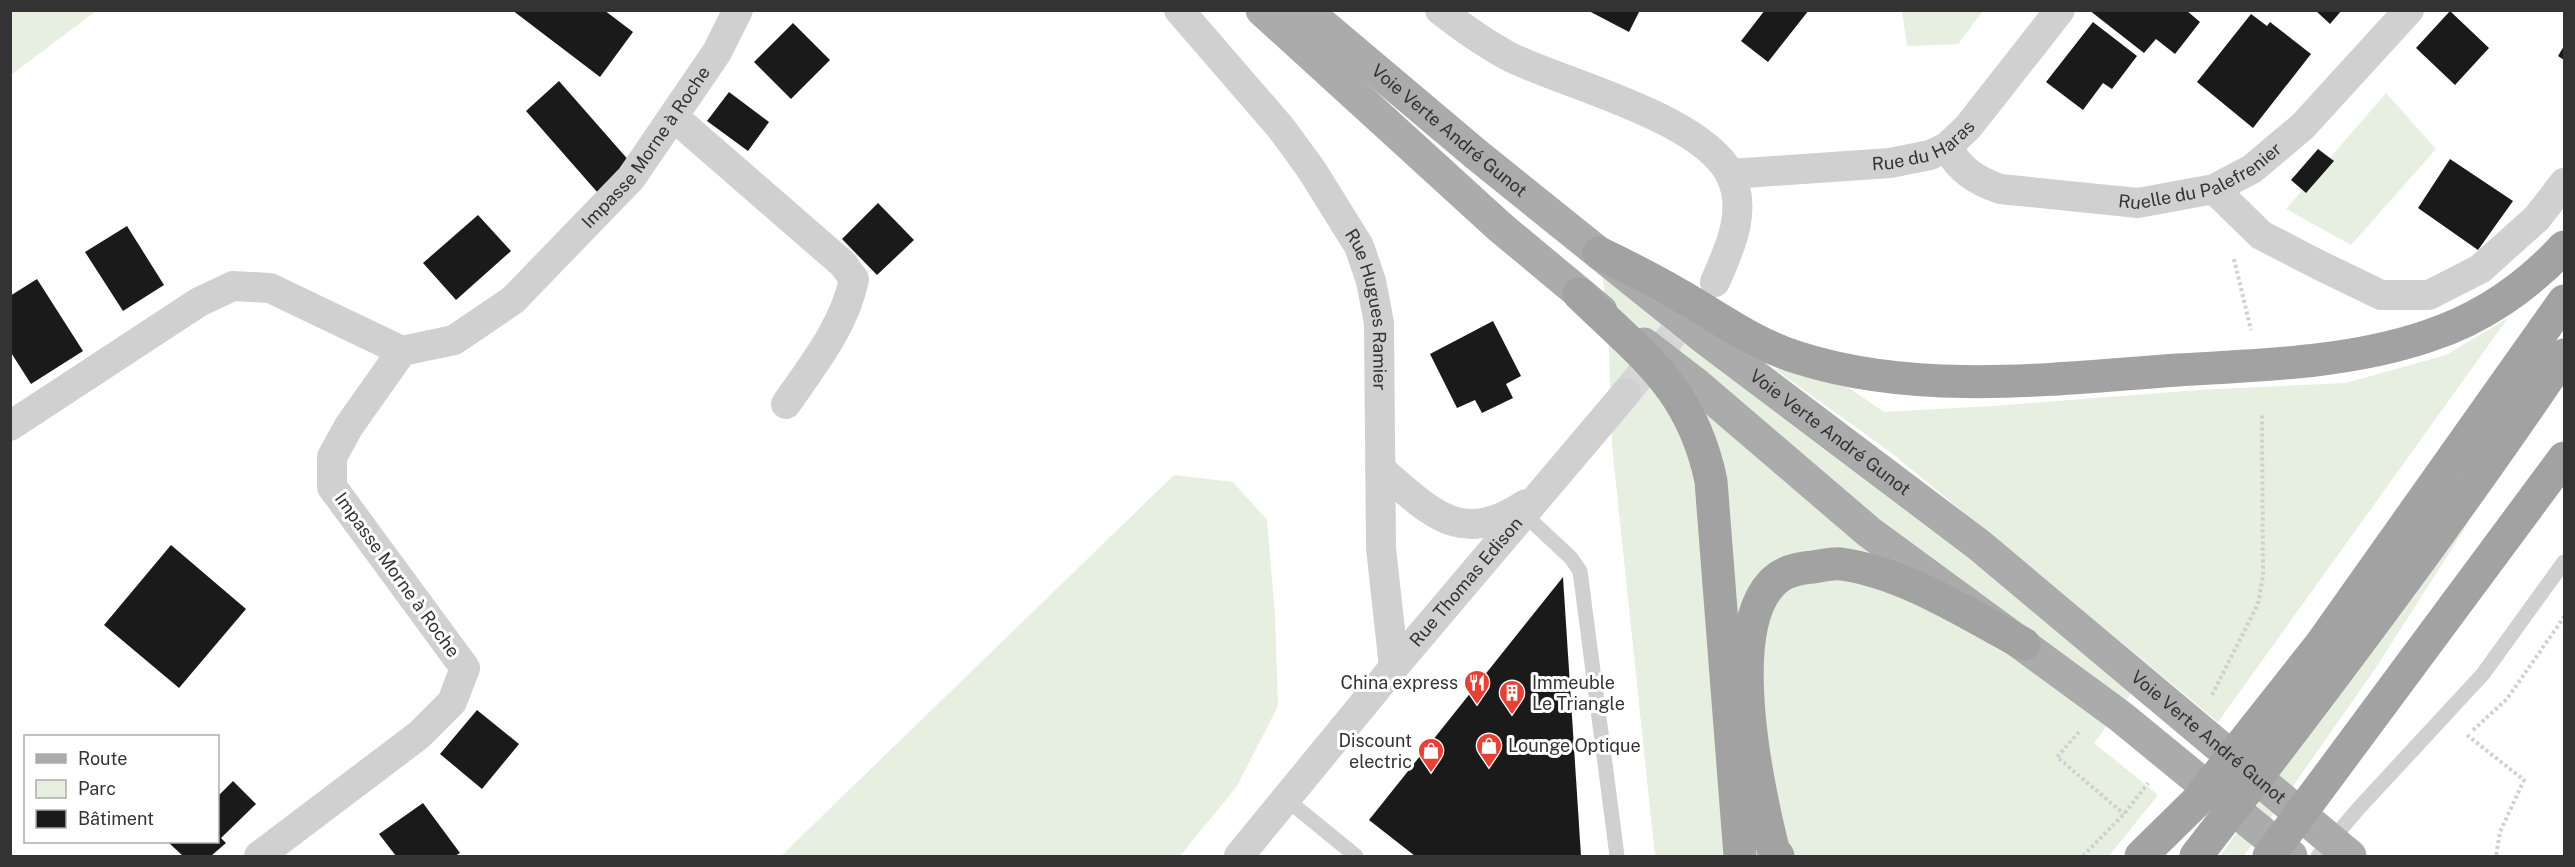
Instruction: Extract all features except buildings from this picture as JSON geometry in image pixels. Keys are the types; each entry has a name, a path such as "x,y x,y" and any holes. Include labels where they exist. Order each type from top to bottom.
{"highway":[{"path":"1599,253 1643,274 1733,329 1784,353 1848,369 1912,378 1964,381 2055,379 2219,368 2336,357 2387,347 2428,336 2473,317 2529,281 2565,247"},
{"path":"1579,294 1663,376 1694,422 1705,454 1711,481 1740,856"},
{"path":"2141,856 2197,801 2321,644 2565,301"},
{"path":"2196,856 2329,686 2512,433 2565,355"},
{"path":"2269,856 2565,458"},
{"path":"1778,856 1773,849 1758,788 1750,737 1747,670 1753,623 1762,595 1772,582 1787,572 1800,568 1839,564 1876,573 1913,586 2024,644"}],"main road":[{"name":"Voie Verte André Gunot","path":"1262,10 1500,227 1579,294 1696,384 1869,532 2127,722 2291,856"},
{"name":"Voie Verte André Gunot","path":"1305,10 1702,336 1978,545 2350,856"}],"street":[{"name":"Impasse Morne à Roche","path":"259,856 419,735 452,702 465,668 332,487 332,456 349,426 402,351 454,340 513,300 631,178 675,118 717,52 738,10"},
{"name":"Rue Hugues Ramier","path":"1179,10 1281,128 1337,208 1359,246 1371,281 1379,323 1381,548 1395,667"},
{"path":"1440,10 1467,31 1512,57 1663,119 1711,149 1730,174 1739,214 1731,247 1715,282"},
{"name":"Rue du Haras","path":"1730,174 1890,163 1930,155 1947,147 1983,109 2060,10"},
{"name":"Ruelle du Palefrenier","path":"1947,147 1963,170 1984,183 2000,189 2138,203 2222,197 2303,126 2409,10"},
{"path":"675,118 843,264 854,279 850,298 823,350 786,404"},
{"path":"2222,197 2261,235 2381,294 2429,296 2480,269 2537,218 2565,183"},
{"path":"10,426 199,302 233,286 270,288 402,351"},
{"name":"Rue Thomas Edison","path":"1239,856 1626,393"},
{"path":"1380,469 1440,517 1474,525 1493,522 1533,504"}],"lane":[{"path":"1533,504 1580,571 1617,856"},
{"path":"2318,856 2358,809 2483,674 2565,562"},
{"path":"1286,799 1356,856"}],"path":[{"path":"2222,197 2253,339"},
{"path":"2209,701 2258,604 2263,576 2262,416"},
{"path":"2496,856 2500,832 2524,780 2466,736 2507,699 2565,617"},
{"path":"2085,725 2057,757 2124,814"},
{"path":"2083,856 2124,814 2153,776"}],"green space":[{"path":"11,10 96,10 96,11 11,75"},
{"path":"1902,10 1983,11 1958,44 1907,46"},
{"path":"2386,93 2436,149 2351,245 2286,209"},
{"path":"1599,253 2139,683 2094,743 2158,795 2109,856 1655,856 1612,446 1608,317"},
{"path":"2508,318 2218,722 1889,451 1773,368 1849,388 1884,412 2198,390 2346,383 2446,355"},
{"path":"1174,475 1233,482 1267,520 1275,614 1278,706 1237,786 1180,856 781,856"},
{"path":"2471,519 2375,669 2244,856 2220,856 2404,602"}],"tunnel":[{"path":"1626,393 1698,303"}],"place":[{"name":"China express","path":"1477,706"},
{"name":"Immeuble Le Triangle","path":"1512,716"},
{"name":"Lounge Optique","path":"1489,769"},
{"name":"Discount electric","path":"1431,774"}]}
